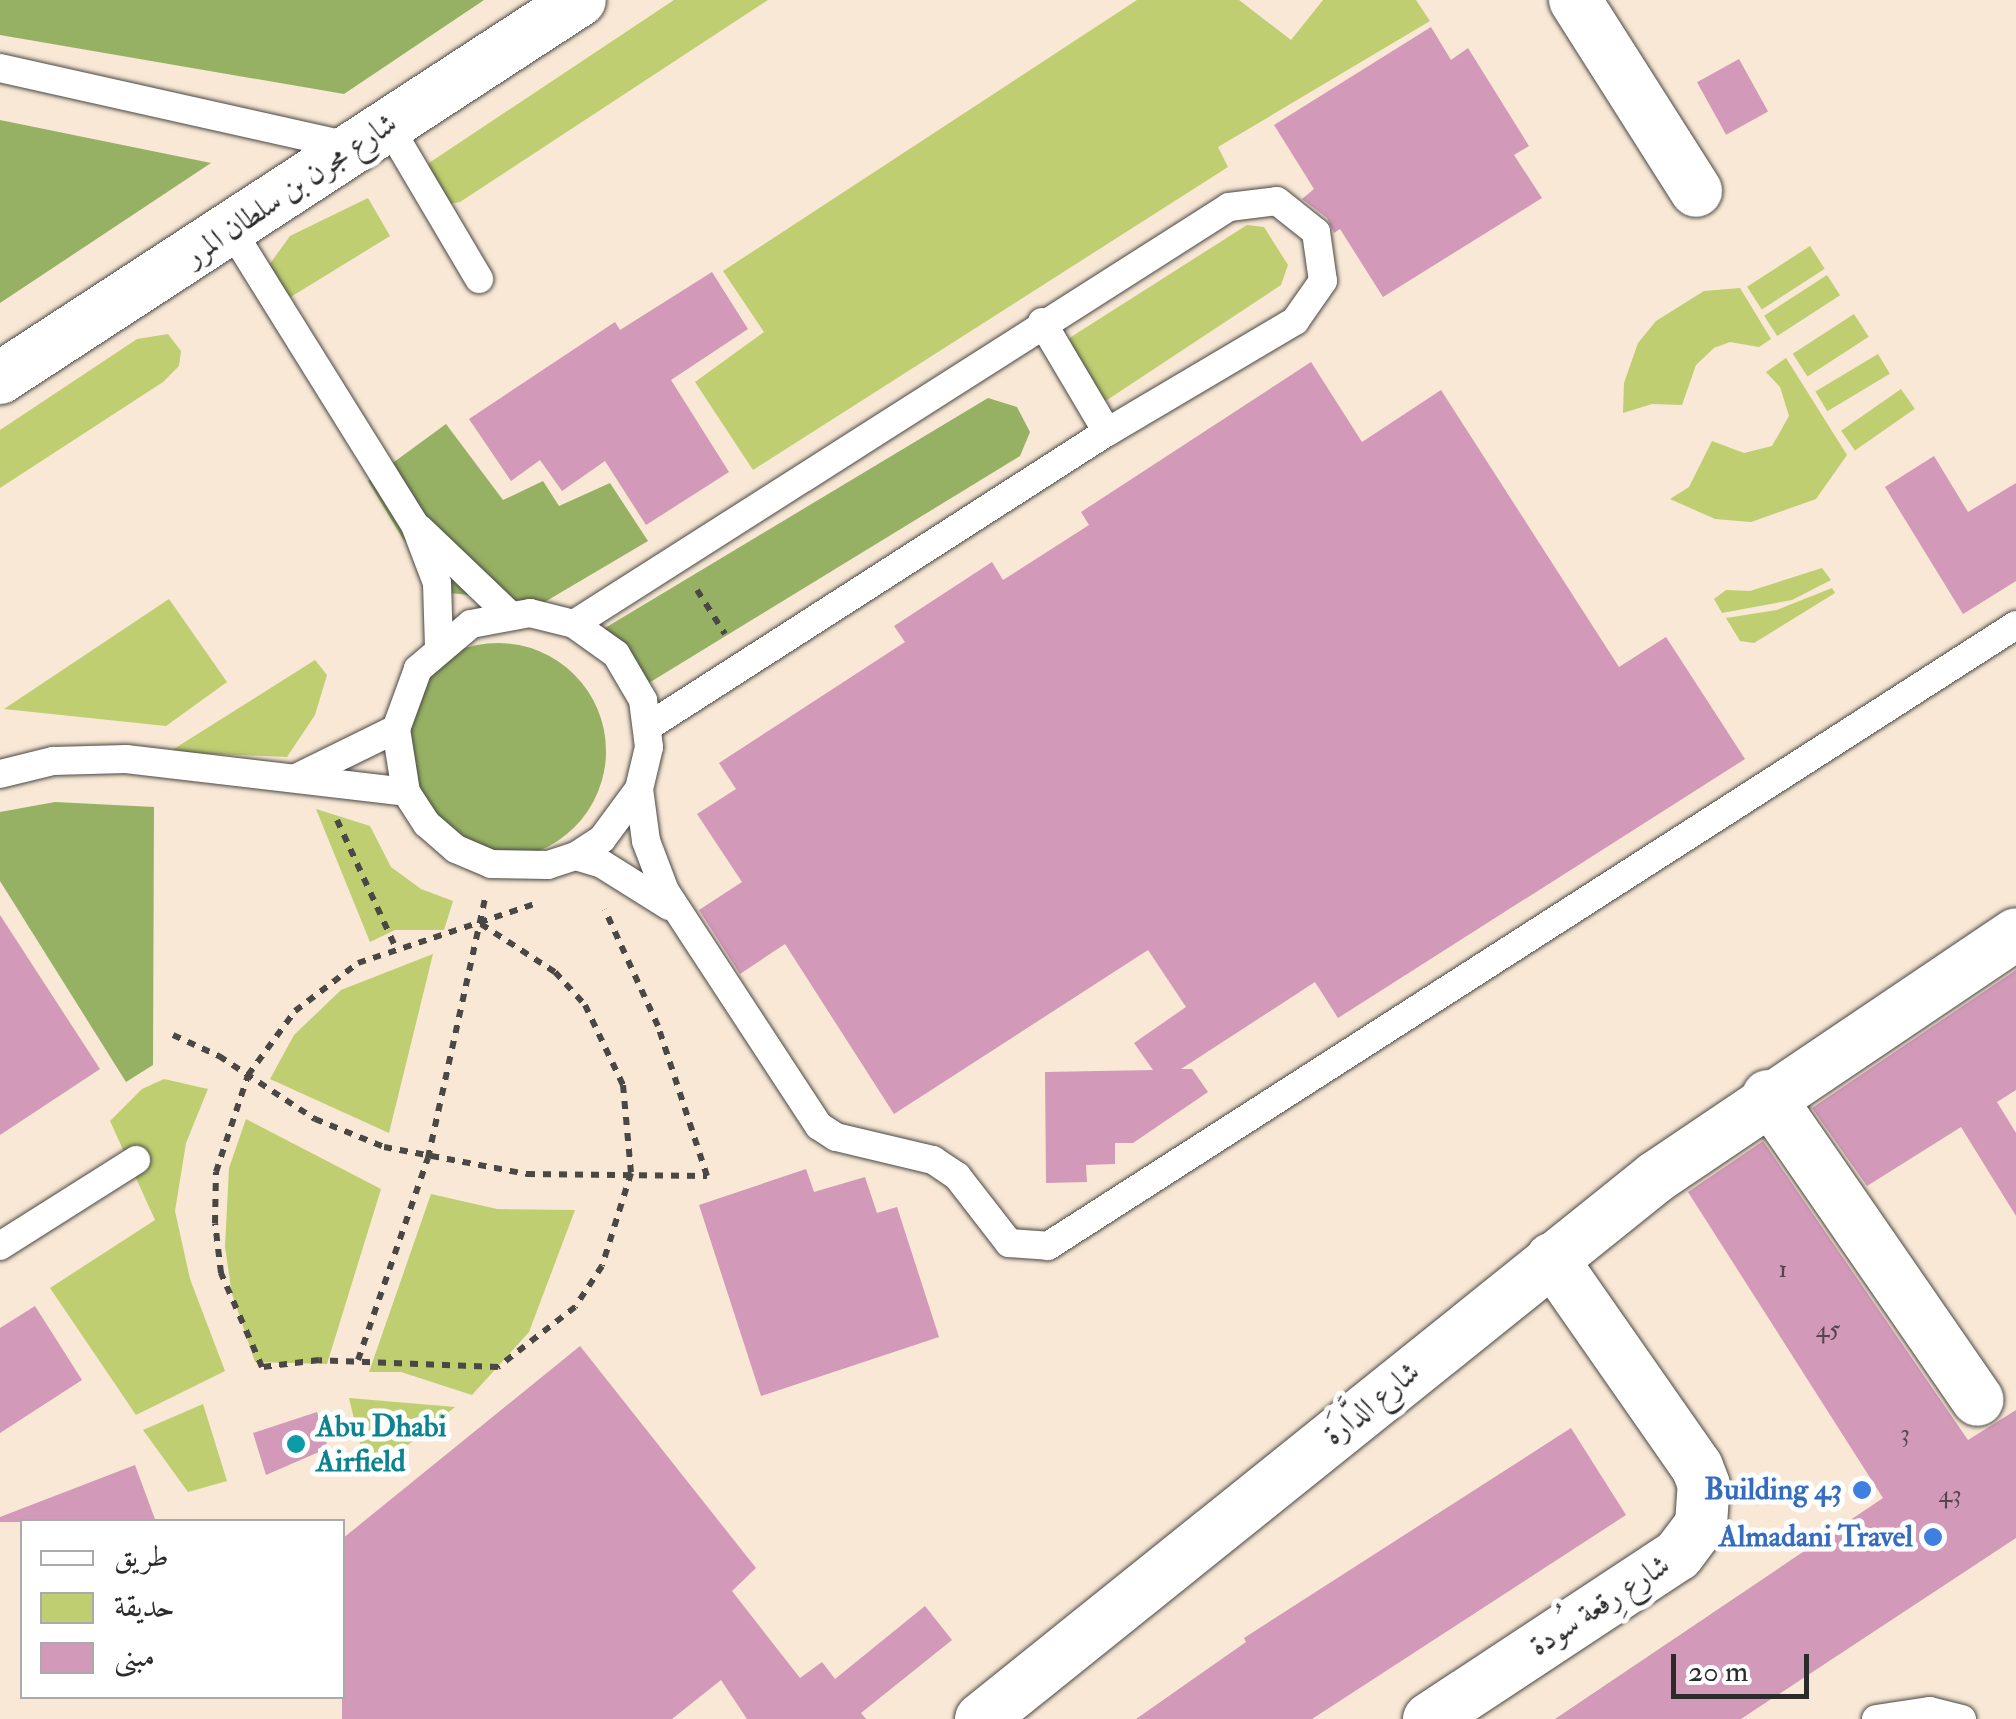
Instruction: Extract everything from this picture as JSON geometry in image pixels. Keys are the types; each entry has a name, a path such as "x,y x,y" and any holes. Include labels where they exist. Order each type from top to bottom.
{"street":[{"name":"شارع مجرن بن سلطان المرر","path":"0,378 232,231 580,0"},
{"path":"1575,0 1696,191"},
{"name":"شارع الدَّارَة","path":"980,1719 1552,1258 1768,1096 2016,934"},
{"path":"1768,1096 1978,1400"},
{"name":"شارع رِقعة سُودة","path":"1429,1719 1678,1555 1701,1524 1704,1485 1696,1467 1552,1258"}],"lane":[{"path":"0,68 372,136 479,279"},
{"path":"574,624 1229,206 1277,201 1316,232 1323,280 1295,321 1108,432 649,726"},
{"path":"232,231 416,524 436,582 438,645"},
{"path":"1042,322 1108,432"},
{"path":"416,524 508,613"},
{"path":"639,789 602,839 576,856 548,864 491,864 456,849 428,824 406,792 396,729 418,669 438,645 471,624 508,613 574,624 624,665 649,726 639,789 646,842 678,914 819,1126 836,1137 934,1160 957,1176 1009,1243 1048,1246 2016,625"},
{"path":"290,780 396,729"},
{"path":"0,774 90,758 406,792"},
{"path":"576,856 622,874 678,914"},
{"path":"0,1246 136,1160"},
{"path":"1876,1719 1930,1711 1962,1719"}],"path":[{"path":"676,556 744,665"},
{"path":"320,782 395,946"},
{"path":"173,1035 248,1075 315,1119 428,1158 527,1174 708,1176 658,1026 576,856"},
{"path":"358,1360 428,1158 491,864"},
{"path":"481,924 556,972 585,1005 623,1085 631,1173 602,1266 575,1307 539,1342 498,1368 358,1360 262,1367 238,1322 222,1274 216,1189 228,1122 248,1075 295,1011 325,984 395,946 481,924"}],"green space":[{"path":"0,0 484,0 344,94 0,35"},
{"path":"674,0 768,0 460,202 434,207 416,194 429,163"},
{"path":"1137,0 1239,0 1291,40 1323,0 1416,0 1430,21 1218,147 1228,167 753,470 695,382 764,332 723,271"},
{"path":"0,120 211,163 0,303"},
{"path":"368,198 390,236 276,306 264,272 290,236"},
{"path":"1247,225 1264,227 1288,265 1281,285 1104,402 1058,360 1071,337"},
{"path":"1810,246 1825,269 1762,309 1747,287"},
{"path":"1827,275 1840,295 1777,336 1764,316"},
{"path":"1740,288 1771,339 1759,347 1730,342 1714,348 1696,365 1682,405 1652,404 1623,413 1624,383 1638,343 1656,321 1704,291"},
{"path":"1854,314 1869,337 1807,376 1793,354"},
{"path":"168,334 181,351 179,366 163,382 0,488 0,430 137,339"},
{"path":"1878,354 1890,374 1827,411 1815,392"},
{"path":"1786,358 1847,455 1816,499 1751,522 1715,519 1670,499 1689,487 1712,441 1744,453 1772,446 1789,416 1780,387 1766,372"},
{"path":"1901,389 1915,409 1855,451 1841,431"},
{"path":"988,398 1017,407 1030,432 1020,456 639,689 600,631"},
{"path":"446,424 503,500 543,481 559,506 610,483 648,541 543,603 450,593 403,539 368,481"},
{"path":"1822,568 1831,580 1792,600 1722,613 1714,599 1726,590 1750,591"},
{"path":"1832,588 1835,593 1754,643 1740,641 1726,618 1777,610"},
{"path":"169,599 227,682 166,726 4,709"},
{"path":"498,643 539,652 574,675 597,710 606,751 597,792 574,827 539,850 498,859 457,850 422,827 399,792 390,751 399,710 422,675 457,652"},
{"path":"315,660 327,675 315,715 287,757 169,752"},
{"path":"55,802 154,807 153,1065 126,1082 0,881 0,812"},
{"path":"316,809 370,826 391,867 421,889 453,901 444,930 395,930 370,942"},
{"path":"433,954 389,1133 270,1079 294,1035 341,990"},
{"path":"164,1079 208,1089 186,1143 175,1211 190,1279 225,1371 136,1415 50,1288 155,1220 110,1121 142,1089"},
{"path":"246,1119 381,1189 327,1364 255,1362 232,1294 225,1247 229,1168"},
{"path":"431,1194 497,1209 575,1210 529,1332 472,1395 401,1372 369,1372"},
{"path":"349,1398 455,1407 368,1477"},
{"path":"203,1404 227,1481 188,1492 143,1430"}],"building":[{"path":"1431,27 1451,60 1468,48 1529,146 1514,155 1542,198 1383,297 1340,229 1334,233 1327,218 1302,199 1314,189 1274,125"},
{"path":"1739,59 1768,111 1726,135 1697,82"},
{"path":"712,272 748,329 671,380 729,472 646,525 605,461 562,491 540,460 511,481 469,419 615,322 620,330"},
{"path":"1311,362 1362,442 1441,390 1619,667 1666,637 1745,759 1338,1018 1315,982 1181,1069 1192,1069 1208,1092 1133,1143 1115,1143 1115,1164 1086,1165 1087,1182 1046,1183 1045,1072 1153,1070 1134,1043 1186,1007 1148,950 894,1114 785,944 740,974 699,910 742,882 697,814 736,789 719,763 905,642 894,626 992,562 1003,580 1089,525 1081,512"},
{"path":"1934,456 1968,512 2016,483 2016,581 1963,614 1885,487"},
{"path":"0,915 100,1069 0,1135"},
{"path":"2016,970 2016,1090 1997,1102 2016,1133 2016,1216 1961,1127 1867,1186 1812,1108"},
{"path":"1763,1141 1968,1440 2016,1410 2016,1538 1741,1719 1555,1719 1883,1498 1688,1192"},
{"path":"806,1169 814,1192 865,1177 877,1213 897,1207 939,1337 761,1396 699,1205"},
{"path":"35,1306 82,1380 0,1433 0,1328"},
{"path":"580,1346 756,1568 732,1591 800,1678 822,1662 835,1679 925,1606 952,1640 861,1713 866,1719 747,1719 721,1680 672,1719 342,1719 345,1537"},
{"name":"Abu Dhabi Airfield","path":"317,1412 328,1448 266,1475 253,1433"},
{"path":"1571,1428 1626,1515 1312,1719 1136,1719 1246,1642 1244,1638"},
{"path":"135,1465 155,1519 0,1522 0,1517"}],"place":[{"name":"Abu Dhabi Airfield","path":"296,1444"},
{"name":"Building 43","path":"1862,1490"},
{"name":"Almadani Travel","path":"1933,1537"}]}
